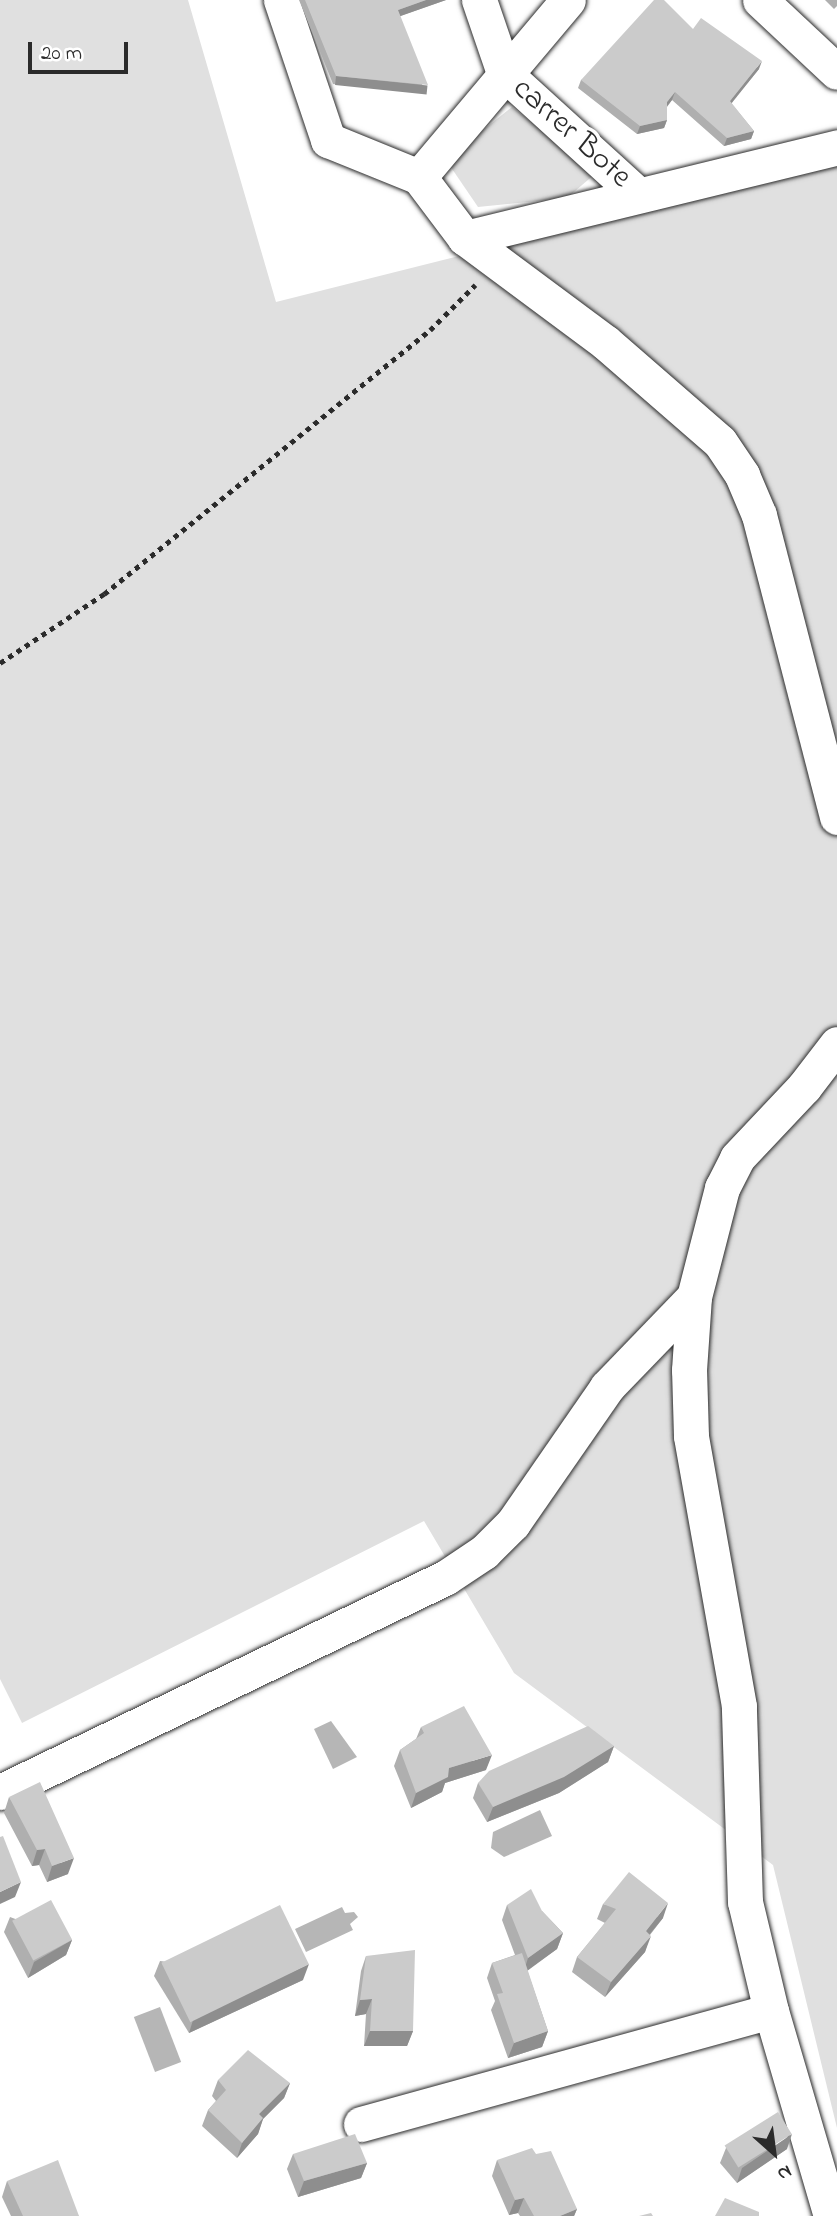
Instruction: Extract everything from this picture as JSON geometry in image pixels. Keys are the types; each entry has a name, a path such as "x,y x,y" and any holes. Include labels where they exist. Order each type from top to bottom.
{"street":[{"path":"281,0 328,140 419,177 466,238 681,405 720,442 742,475 768,548 837,817"},
{"path":"479,0 504,73"},
{"path":"419,177 568,0"},
{"path":"760,0 837,72"},
{"name":"carrer Bote","path":"504,73 638,195"},
{"path":"466,238 837,147"},
{"path":"831,2216 771,2011 745,1902 739,1706 691,1436 694,1297 719,1198 737,1158 837,1044"},
{"path":"0,1792 445,1578 484,1552 513,1523 607,1387 694,1297"},
{"path":"362,2124 771,2011"}],"path":[{"path":"0,663 104,594 430,330 498,262"}],"shaded area":[{"path":"0,0 188,0 276,302 837,161 837,2128 773,1865 514,1673 424,1521 22,1723 0,1679"},
{"path":"512,107 596,173 567,198 478,207 446,160"},
{"path":"331,1721 357,1757 333,1769 314,1729"},
{"path":"540,1810 552,1836 504,1857 491,1848 493,1832"},
{"path":"342,1907 345,1913 354,1912 358,1917 350,1924 353,1930 306,1952 295,1929"},
{"path":"160,2007 181,2062 155,2072 134,2017"}],"building":[{"path":"305,0 426,0 398,10 428,85 336,76"},
{"path":"654,0 664,0 693,29 701,18 762,61 730,101 754,131 727,138 675,92 667,102 667,120 640,126 581,80"},
{"path":"464,1706 492,1755 449,1768 448,1777 416,1793 400,1750 424,1733 421,1727"},
{"path":"588,1726 614,1746 564,1777 493,1807 478,1783 489,1771"},
{"path":"40,1782 74,1858 52,1866 45,1849 37,1850 9,1797"},
{"path":"3,1836 21,1882 0,1892 0,1837"},
{"path":"629,1872 668,1903 646,1931 651,1936 611,1982 577,1957 616,1909 603,1904"},
{"path":"531,1889 542,1911 563,1933 528,1958 507,1905"},
{"path":"51,1900 72,1940 33,1960 12,1921"},
{"path":"280,1905 309,1964 190,2022 161,1963"},
{"path":"415,1950 413,2031 370,2031 372,1999 360,2000 366,1956"},
{"path":"522,1953 548,2031 514,2043 497,1994 503,1993 492,1963"},
{"path":"248,2050 290,2083 259,2114 263,2118 242,2143 208,2110 226,2090 218,2080"},
{"path":"778,2112 792,2134 738,2167 725,2145"},
{"path":"355,2134 367,2163 304,2181 293,2154"},
{"path":"532,2148 536,2154 551,2151 577,2209 560,2216 534,2216 524,2198 515,2200 497,2160"},
{"path":"58,2160 79,2216 23,2216 7,2181"},
{"path":"725,2198 759,2212 759,2216 715,2216"}]}
